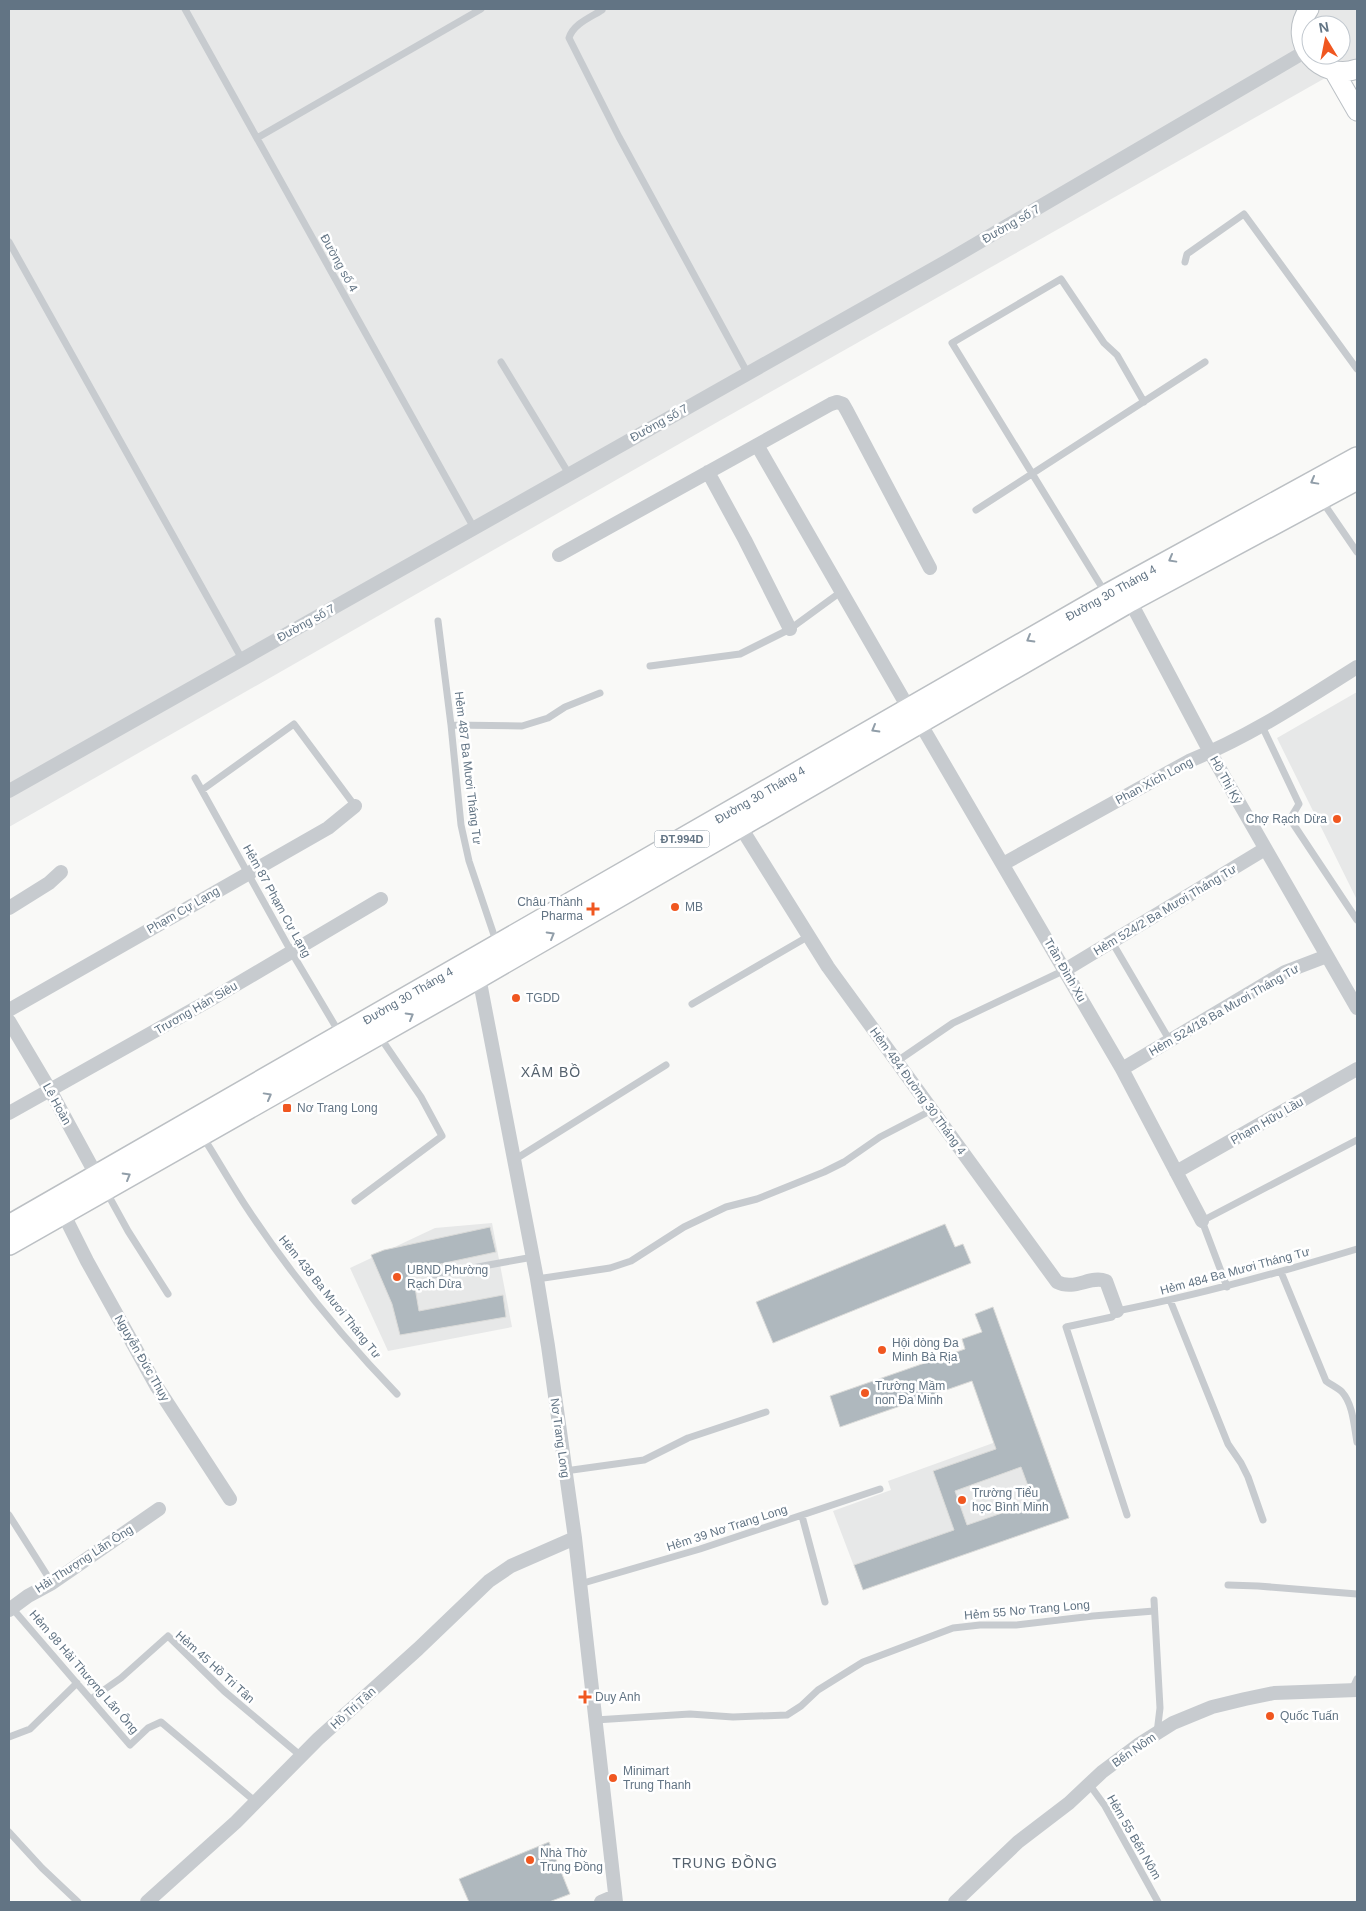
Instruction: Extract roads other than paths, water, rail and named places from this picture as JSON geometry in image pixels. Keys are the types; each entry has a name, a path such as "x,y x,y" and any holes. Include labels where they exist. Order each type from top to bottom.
{"main road":[{"path":"1320,65 1334,71 1357,69"},
{"path":"1334,71 1357,111"},
{"name":"Đường 30 Tháng 4","path":"502,952 740,826 1107,594 1357,458"},
{"name":"Đường 30 Tháng 4","path":"9,1244 63,1213 100,1182 340,1035 473,969 915,716 1357,479"},
{"name":"Đường 30 Tháng 4","path":"9,1226 202,1134 378,1034 473,969"}],"street":[{"name":"Đường số 7","path":"9,791 947,261 1301,54"},
{"path":"559,555 837,402 843,404 930,568"},
{"name":"Trần Đình Xu","path":"757,445 1065,970 1122,1070 1202,1221"},
{"path":"708,472 790,629"},
{"name":"Hồ Thị Kỷ","path":"1130,601 1210,752 1357,1008"},
{"name":"Phan Xích Long","path":"1003,864 1189,761 1262,726 1357,667"},
{"name":"Phạm Cự Lạng","path":"9,1010 209,894 328,828 354,806"},
{"name":"Hẻm 484 Đường 30 Tháng 4","path":"740,826 828,967 1057,1282 1063,1285 1079,1285 1096,1280 1106,1281 1117,1311"},
{"name":"Hẻm 524/2 Ba Mươi Tháng Tư","path":"1065,970 1265,849"},
{"path":"9,908 49,883 61,872"},
{"name":"Trương Hán Siêu","path":"9,1114 381,900"},
{"name":"Hẻm 524/18 Ba Mươi Tháng Tư","path":"1122,1070 1285,972 1327,956"},
{"name":"Nơ Trang Long","path":"473,969 514,1160 537,1279 575,1538 616,1899"},
{"name":"Lê Hoàn","path":"9,1021 50,1090 100,1182"},
{"name":"Phạm Hữu Lầu","path":"1176,1172 1357,1069"},
{"name":"Nguyễn Đức Thụy","path":"63,1213 86,1261 157,1388 230,1499"},
{"name":"Hải Thượng Lãn Ông","path":"10,1609 28,1596 52,1583 159,1509"},
{"name":"Hồ Tri Tân","path":"147,1902 236,1822 301,1756 489,1581 510,1566 575,1538"},
{"name":"Bến Nôm","path":"955,1902 1018,1842 1069,1803 1088,1784 1138,1745 1173,1723 1212,1707 1245,1698 1274,1693 1355,1686"},
{"path":"601,1902 616,1899"}],"lane":[{"name":"Đường số 4","path":"185,9 474,528"},
{"path":"257,138 482,9"},
{"path":"602,10 575,27 569,38 619,137 748,374"},
{"path":"1185,262 1187,254 1244,214 1357,369"},
{"path":"9,242 242,659"},
{"path":"1107,594 952,343 1061,279 1104,343 1117,355 1144,402"},
{"path":"501,362 569,474"},
{"path":"976,510 1205,362"},
{"path":"1320,499 1357,552"},
{"path":"650,666 740,654 790,629 842,592"},
{"name":"Hẻm 487 Ba Mươi Tháng Tư","path":"438,621 462,825 470,861 502,952"},
{"path":"451,725 522,726 548,718 565,707 600,693"},
{"path":"202,790 294,724 354,806"},
{"path":"1262,726 1299,804 1290,819 1357,920"},
{"name":"Hẻm 87 Phạm Cự Lạng","path":"195,778 340,1035"},
{"path":"692,1004 809,936"},
{"path":"1112,942 1170,1041"},
{"path":"896,1062 953,1023 1065,970"},
{"path":"355,1201 442,1136 421,1098 378,1034"},
{"path":"514,1160 666,1065"},
{"path":"537,1279 610,1268 631,1261 684,1227 726,1207 757,1199 844,1162 880,1137 932,1110"},
{"name":"Hẻm 438 Ba Mươi Tháng Tư","path":"202,1134 245,1205 298,1279 397,1394"},
{"path":"1226,1287 1202,1221 1357,1140"},
{"path":"100,1182 168,1294"},
{"name":"Hẻm 484 Ba Mươi Tháng Tư","path":"1127,1515 1126,1506 1066,1327 1112,1317 1117,1311 1226,1287 1357,1249"},
{"path":"434,1275 532,1257"},
{"path":"1281,1272 1296,1312 1326,1380 1341,1391 1348,1402 1357,1442"},
{"path":"1170,1300 1228,1444 1248,1477 1262,1520"},
{"path":"565,1471 644,1460 688,1438 766,1412"},
{"name":"Hẻm 39 Nơ Trang Long","path":"580,1584 700,1549 880,1489"},
{"path":"9,1515 52,1583"},
{"path":"802,1516 825,1602"},
{"path":"1228,1585 1357,1594"},
{"path":"1154,1600 1160,1708 1157,1734"},
{"name":"Hẻm 98 Hải Thượng Lãn Ông","path":"10,1609 130,1745 148,1728 161,1722 256,1802"},
{"name":"Hẻm 55 Nơ Trang Long","path":"596,1720 690,1714 732,1717 788,1715 818,1690 863,1662 953,1628 980,1625 1016,1625 1154,1611"},
{"name":"Hẻm 45 Hồ Tri Tân","path":"90,1699 121,1678 168,1636 224,1691 301,1756"},
{"path":"9,1737 30,1729 76,1683"},
{"name":"Hẻm 55 Bến Nôm","path":"1088,1784 1105,1806 1158,1902"},
{"path":"9,1832 42,1868 78,1902"}],"place":[{"name":"Chợ Rạch Dừa","path":"1337,819"},
{"name":"MB","path":"675,907"},
{"name":"Châu Thành Pharma","path":"593,909"},
{"name":"TGDD","path":"516,998"},
{"name":"Nơ Trang Long","path":"287,1108"},
{"name":"UBND Phường Rạch Dừa","path":"397,1277"},
{"name":"Hội dòng Đa Minh Bà Rịa","path":"882,1350"},
{"name":"Trường Mầm non Đa Minh","path":"865,1393"},
{"name":"Trường Tiểu học Bình Minh","path":"962,1500"},
{"name":"Duy Anh","path":"585,1697"},
{"name":"Quốc Tuấn","path":"1270,1716"},
{"name":"Minimart Trung Thanh","path":"613,1778"},
{"name":"Nhà Thờ Trung Đồng","path":"530,1860"}],"district":[{"name":"XÂM BỒ","path":"551,1072"},
{"name":"TRUNG ĐỒNG","path":"725,1863"}]}
